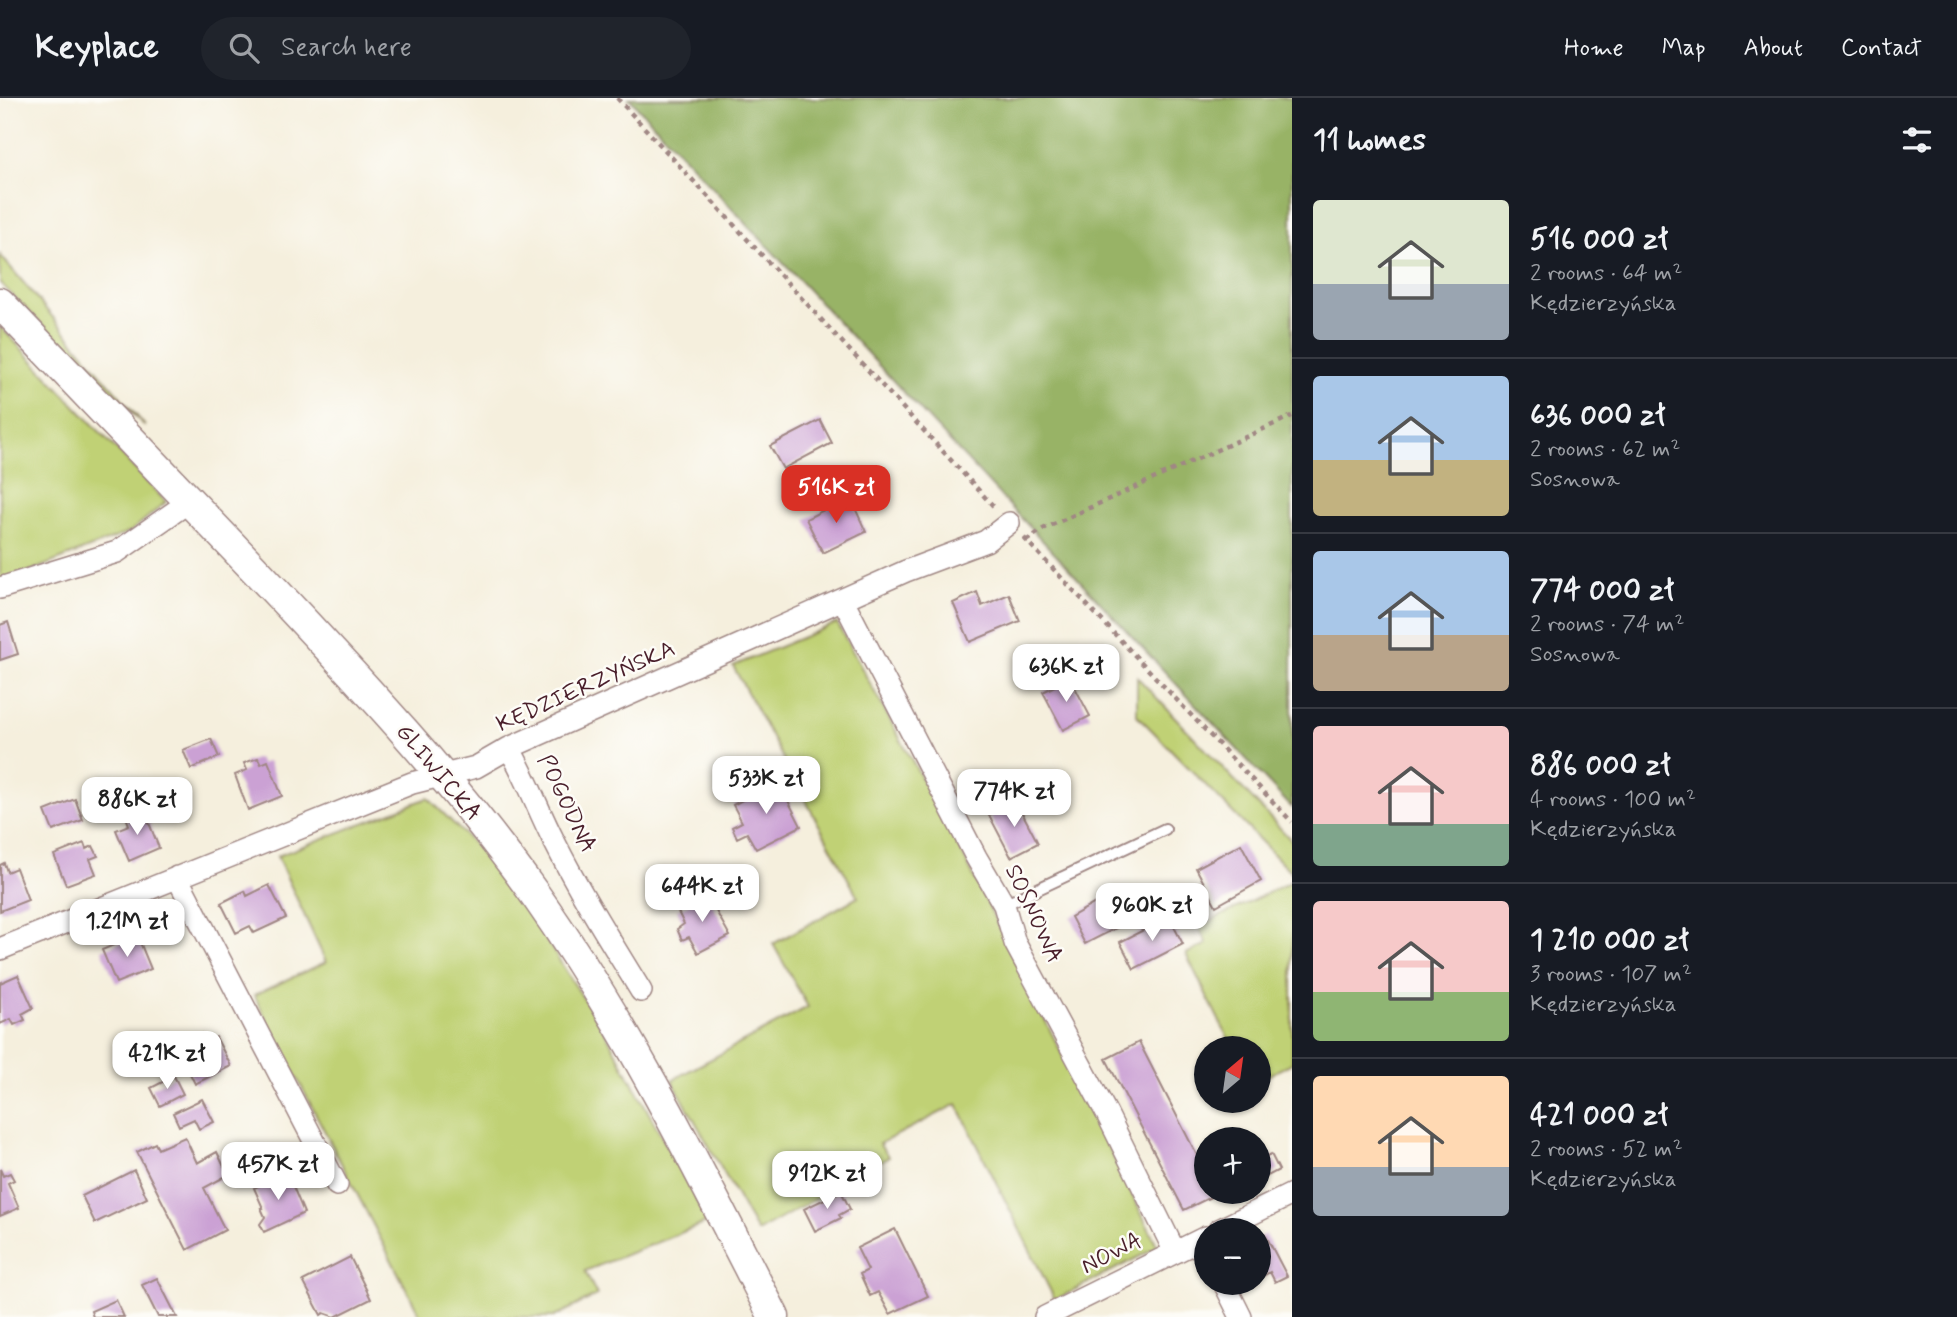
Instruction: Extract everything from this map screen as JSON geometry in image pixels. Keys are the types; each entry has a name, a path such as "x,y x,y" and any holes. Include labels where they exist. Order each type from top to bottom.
{"main road":[{"name":"GLIWICKA","path":"0,303 303,621 443,776 555,923 625,1036 775,1317"}],"street":[{"path":"0,588 117,552 190,501"},
{"name":"KĘDZIERZYŃSKA","path":"0,949 412,783 477,767 509,748 906,571 986,541 1009,523"},
{"name":"SOSNOWA","path":"842,600 976,857 1004,905 1015,943 1107,1114 1175,1252"},
{"name":"POGODNA","path":"509,748 581,893 641,991"},
{"path":"177,877 337,1185"},
{"name":"NOWA","path":"1246,1218 1292,1194"},
{"name":"NOWA","path":"1045,1317 1194,1244"},
{"path":"1230,1295 1241,1317"}],"lane":[{"path":"1004,905 1165,829"}],"path":[{"path":"617,98 1009,523 1292,822"},
{"path":"1026,541 1055,524 1292,416"}],"green space":[{"path":"629,98 1292,98 1292,808"},
{"path":"0,255 145,426 0,283"},
{"path":"0,326 166,502 130,532 0,583"},
{"path":"837,623 957,843 1158,1247 1055,1300 957,1104 879,1144 889,1157 757,1232 672,1080 808,1007 773,944 858,897 733,666"},
{"path":"1137,677 1292,841 1292,873 1137,715"},
{"path":"428,798 473,843 518,896 605,1032 708,1222 585,1271 597,1295 554,1317 421,1317 254,995 326,962 277,856"},
{"path":"1292,881 1292,1063 1271,1074 1271,1036 1227,1036 1186,954 1207,944 1198,927"}],"building":[{"path":"820,420 832,443 783,469 770,446"},
{"path":"850,497 866,532 823,553 806,519"},
{"path":"977,592 982,606 1009,594 1020,621 970,642 953,603"},
{"path":"8,622 18,654 0,660 0,625"},
{"path":"1070,678 1090,716 1063,730 1043,692"},
{"path":"211,739 219,757 191,769 183,750"},
{"path":"258,758 261,764 268,761 282,796 248,810 235,775 247,770 244,763"},
{"path":"778,781 801,826 756,849 747,833 737,838 732,827 742,822 733,805"},
{"path":"75,799 83,820 53,831 45,811"},
{"path":"1016,801 1038,843 1011,857 989,815"},
{"path":"139,812 142,819 147,818 159,848 129,861 116,830 129,825 126,817"},
{"path":"84,843 86,849 93,846 98,856 90,859 96,874 66,885 54,855"},
{"path":"1241,844 1261,881 1216,906 1196,868"},
{"path":"4,863 7,872 16,868 28,900 0,911 0,865"},
{"path":"269,885 286,918 254,933 250,926 236,933 221,903 245,891 247,896"},
{"path":"1111,894 1126,923 1085,944 1071,917"},
{"path":"707,895 730,936 698,953 689,937 682,940 677,929 684,924 677,910"},
{"path":"1169,917 1183,944 1134,969 1120,942"},
{"path":"137,935 151,969 116,983 102,950"},
{"path":"18,975 33,1008 22,1014 25,1020 14,1025 11,1019 0,1024 0,983"},
{"path":"201,1034 205,1043 216,1037 231,1066 195,1084 177,1047"},
{"path":"1139,1042 1194,1150 1194,1204 1196,1204 1184,1210 1106,1059"},
{"path":"174,1076 183,1094 160,1106 151,1088"},
{"path":"202,1099 214,1122 199,1129 194,1119 179,1126 173,1113"},
{"path":"185,1137 197,1163 217,1152 228,1175 204,1188 225,1230 187,1250 137,1152 155,1143 158,1149"},
{"path":"1271,1154 1279,1170 1271,1174"},
{"path":"0,1169 3,1176 10,1173 14,1180 8,1183 19,1208 0,1216"},
{"path":"134,1170 147,1198 95,1223 82,1196"},
{"path":"287,1172 304,1213 264,1232 260,1224 265,1217 263,1208 254,1188"},
{"path":"841,1191 850,1209 839,1215 841,1218 815,1231 804,1209"},
{"path":"895,1229 928,1296 890,1314 878,1292 870,1296 860,1274 868,1270 857,1248"},
{"path":"1271,1245 1287,1276 1275,1282 1271,1274"},
{"path":"350,1257 371,1299 335,1317 324,1313 321,1315 303,1281"},
{"path":"157,1278 177,1317 158,1317 142,1285"},
{"path":"116,1300 124,1317 93,1317 91,1311"}]}
